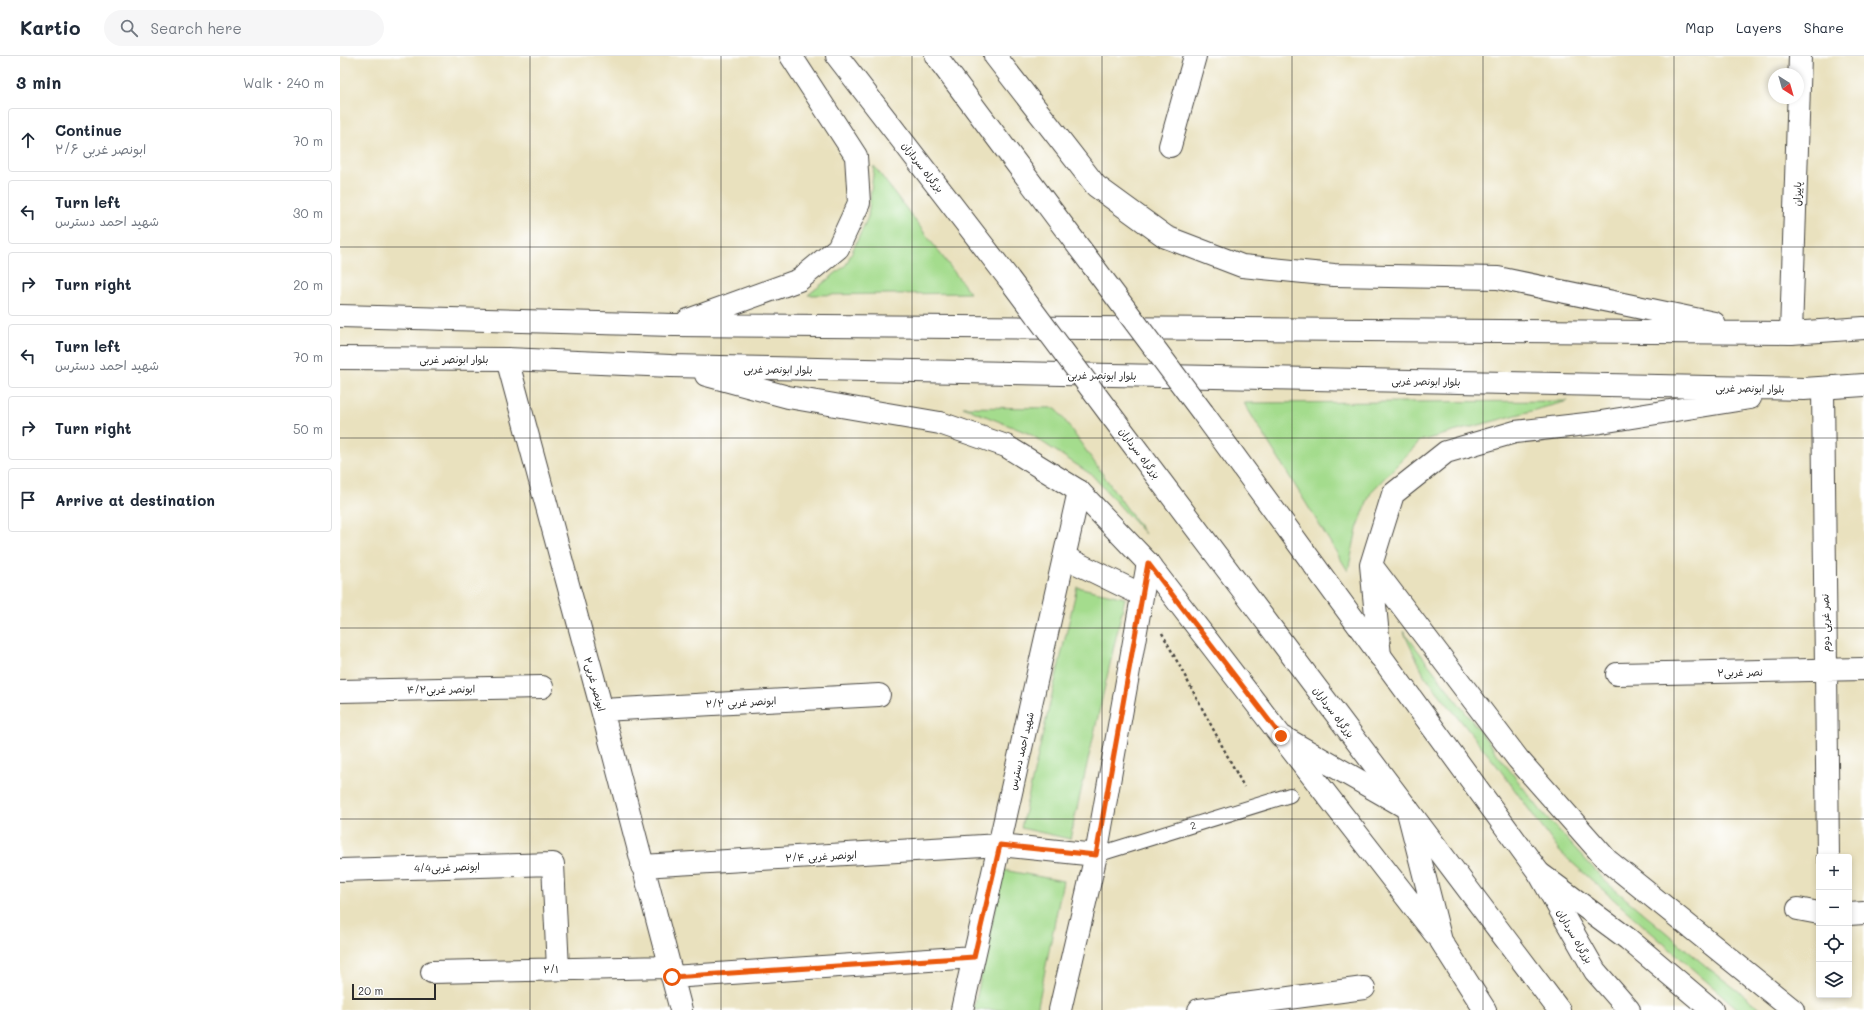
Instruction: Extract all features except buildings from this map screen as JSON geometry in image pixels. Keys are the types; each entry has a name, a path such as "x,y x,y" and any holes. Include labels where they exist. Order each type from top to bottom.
{"main road":[{"path":"674,325 799,280 838,248 859,203 856,156 791,56"},
{"name":"بزرگراه سرداران","path":"837,56 1009,279 1559,1010"},
{"name":"بزرگراه سرداران","path":"936,56 1202,413 1539,872 1595,971 1629,1010"},
{"path":"995,56 1096,186 1166,237 1242,266 1334,275 1498,278 1762,333"},
{"path":"1170,146 1195,56"},
{"name":"پاییزان","path":"1791,333 1800,56"},
{"path":"340,316 674,325 1762,333 1791,333 1864,328"},
{"name":"بلوار ابونصر غربی","path":"340,358 507,359 672,366 1813,388 1864,385"},
{"name":"۲ابونصر غربی","path":"507,359 681,1010"},
{"path":"672,366 788,397 940,423 1006,446 1079,491 1148,563 1441,941 1485,1010"},
{"path":"1380,656 1371,565 1393,494 1446,452 1515,432 1595,424 1813,388"},
{"name":"نصر غربی دوم","path":"1813,388 1826,670 1828,854"},
{"name":"شهید احمد دسترس","path":"962,1010 1079,491"},
{"path":"1064,557 1142,595"},
{"path":"1060,1010 1096,855 1148,563"},
{"path":"1371,565 1518,759 1607,860 1793,1010"},
{"name":"نصر غربی۲","path":"1617,674 1864,669"},
{"name":"۴/۲ابونصر غربی","path":"340,691 542,687"},
{"name":"ابونصر غربی ۲/۲","path":"602,710 879,695"},
{"path":"1281,736 1407,808 1441,941"},
{"name":"ابونصر غربی ۲/۴","path":"642,866 1000,845 1096,855"},
{"name":"4/4ابونصر غربی","path":"340,870 554,864 558,969"},
{"path":"1539,872 1628,939 1712,1010"},
{"path":"1852,914 1864,913"},
{"name":"۲/۱","path":"432,972 558,969 670,972 974,957"},
{"path":"1199,1010 1364,988"}],"lane":[{"name":"2","path":"1096,855 1290,795"}],"path":[{"path":"1160,630 1254,806"}],"green space":[{"path":"874,166 970,293 808,295 846,265 868,217"},
{"path":"1568,401 1420,441 1371,492 1357,529 1348,571 1244,403"},
{"path":"963,407 1056,408 1145,534 1092,475 1030,434"},
{"path":"1077,587 1125,598 1070,839 1021,828"},
{"path":"1403,631 1541,811 1606,882 1707,967 1763,1010 1739,1010 1560,852 1498,767 1424,675"},
{"path":"1003,870 1063,881 1037,1010 974,1010"}],"route":[{"path":"672,977 974,957 1000,845 1096,855 1148,563 1281,736"}]}
